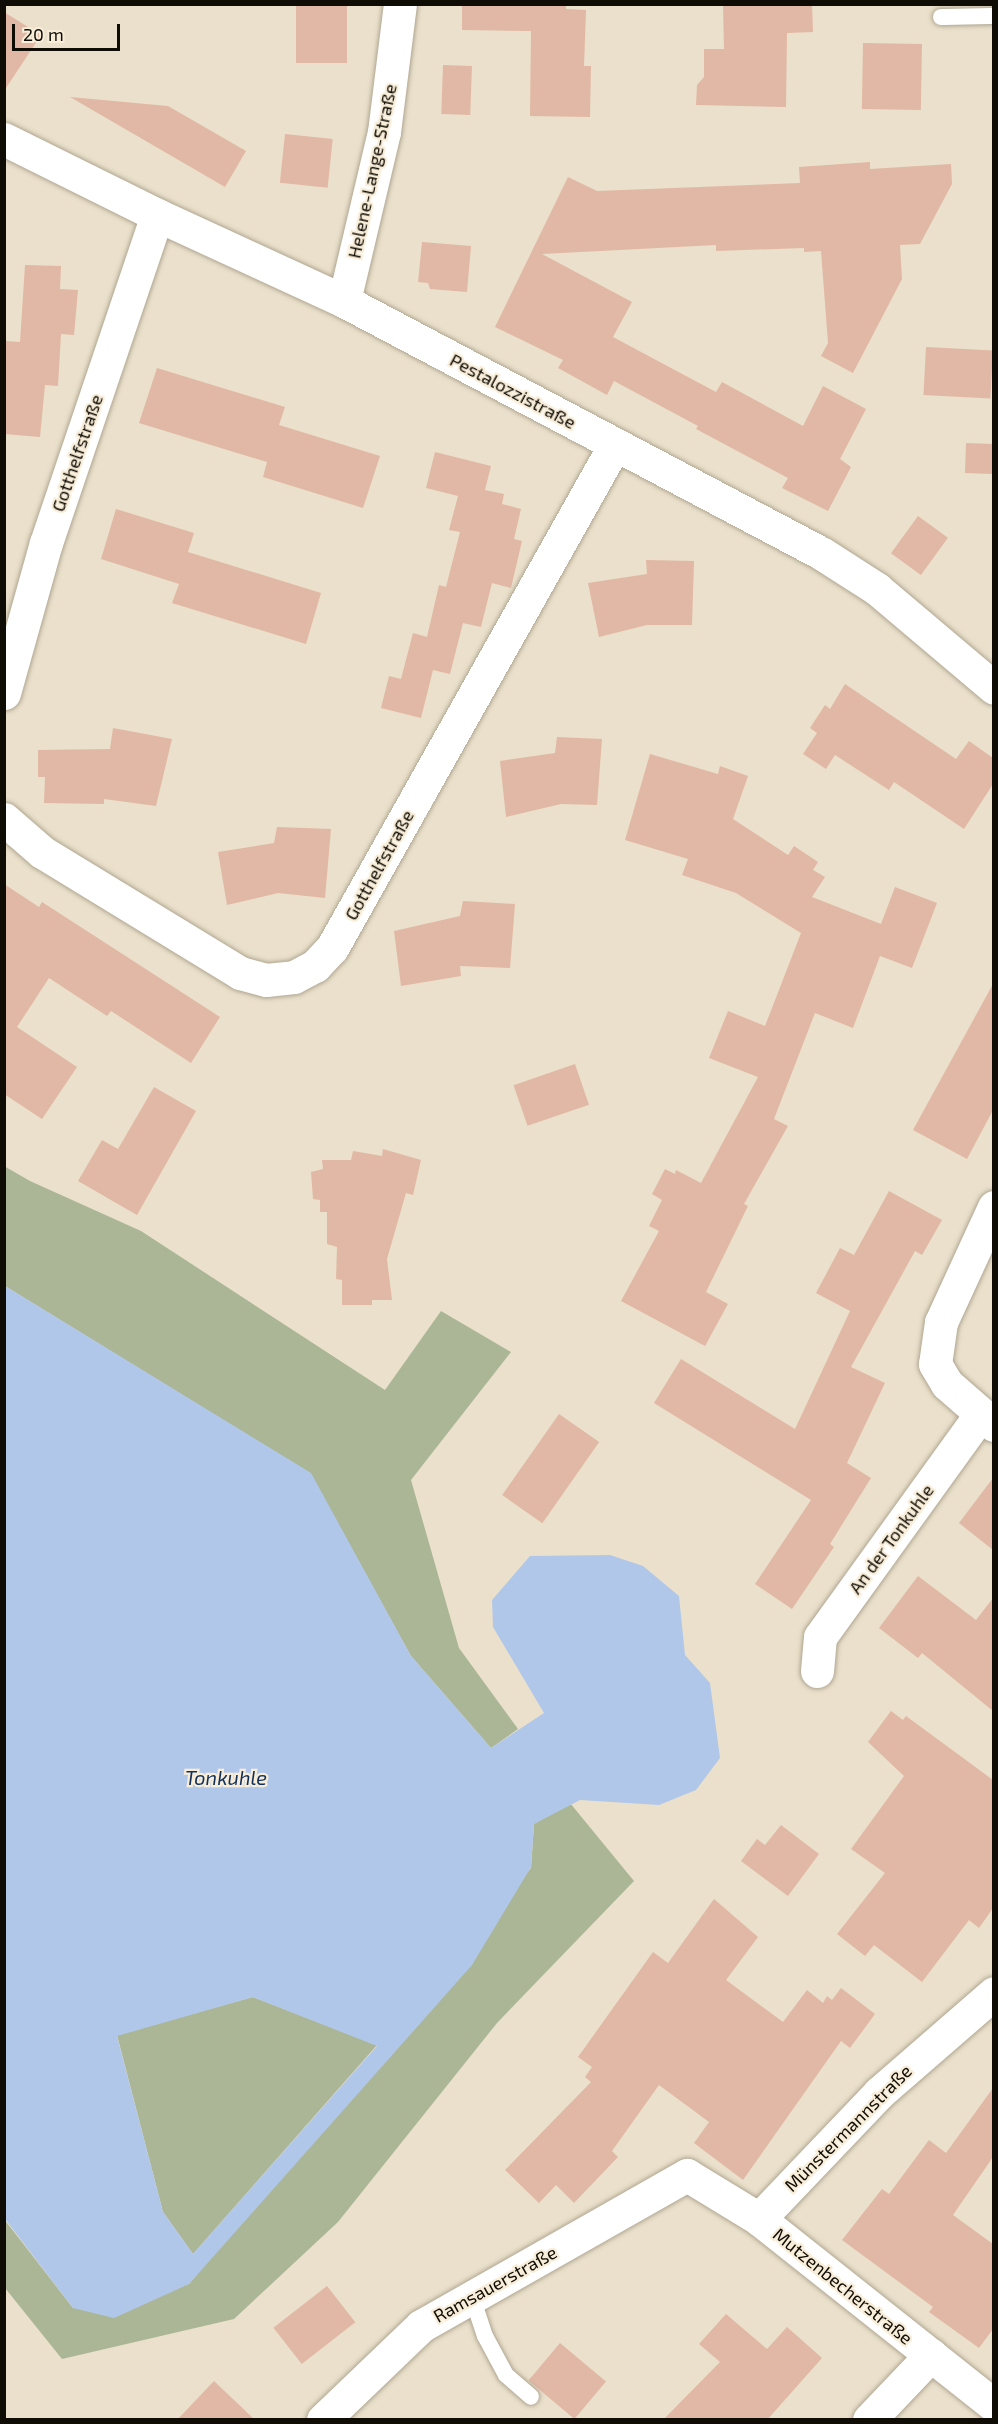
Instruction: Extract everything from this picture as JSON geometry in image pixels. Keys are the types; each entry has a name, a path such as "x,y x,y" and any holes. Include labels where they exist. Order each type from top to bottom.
{"street":[{"name":"Helene-Lange-Straße","path":"344,301 384,132 400,4"},
{"name":"Pestalozzistraße","path":"4,139 157,215 344,301 614,446 821,553 877,589 993,688"},
{"name":"Gotthelfstraße","path":"4,693 46,543 157,215"},
{"name":"Gotthelfstraße","path":"4,819 42,852 240,973 266,980 294,977 315,966 332,948 614,446"},
{"path":"987,1419 947,1384 935,1364 935,1343 993,1207"},
{"name":"An der Tonkuhle","path":"817,1671 820,1637 987,1419"},
{"name":"Münstermannstraße","path":"759,2219 879,2093 993,1993"},
{"name":"Mutzenbecherstraße","path":"687,2175 759,2219 993,2405"},
{"name":"Ramsauerstraße","path":"323,2420 421,2326 687,2175"},
{"path":"869,2420 931,2355"}],"lane":[{"path":"941,17 993,16"},
{"path":"472,2297 485,2336 506,2375 531,2397"}],"green space":[{"path":"4,1166 30,1181 141,1231 385,1390 441,1311 511,1352 411,1480 459,1648 518,1729 491,1748 411,1656 310,1473 5,1286"},
{"path":"570,1803 634,1881 497,2023 338,2222 234,2319 62,2359 5,2288 4,2219 73,2308 189,2284 531,1868 534,1824"},
{"path":"253,1997 377,2045 193,2254 163,2212 117,2035"}],"water":[{"name":"Tonkuhle","path":"5,1286 311,1473 411,1656 491,1748 544,1713 493,1627 492,1600 530,1556 610,1555 643,1566 679,1596 685,1655 710,1683 720,1758 696,1790 659,1805 580,1800 534,1824 531,1867 472,1965 189,2284 114,2318 73,2308 5,2219","holes":["253,1997 377,2046 193,2254 163,2212 117,2036"]}],"building":[{"path":"296,4 347,4 347,63 296,63"},
{"path":"462,4 566,4 566,9 586,10 584,66 591,66 590,117 530,116 531,31 462,30"},
{"path":"723,4 812,4 813,32 787,33 786,107 696,105 697,85 704,77 704,49 724,49"},
{"path":"4,12 41,35 4,91"},
{"path":"863,43 922,44 921,110 862,109"},
{"path":"443,65 472,66 470,115 441,114"},
{"path":"70,97 168,106 246,151 225,187"},
{"path":"285,134 333,139 328,188 280,183"},
{"path":"870,162 870,169 951,164 952,184 920,244 900,245 902,279 853,373 821,356 828,343 821,251 804,252 804,248 716,251 716,245 542,254 632,302 613,337 716,392 722,382 803,426 823,386 866,409 840,459 851,467 828,511 782,488 788,478 696,429 698,426 614,381 607,395 558,368 563,360 495,327 568,177 597,191 800,183 799,167"},
{"path":"422,242 471,246 467,292 430,289 428,283 418,282"},
{"path":"25,265 61,266 60,289 78,290 74,335 61,334 58,386 45,385 40,437 4,434 6,341 20,342"},
{"path":"926,347 993,351 990,398 923,395"},
{"path":"157,368 285,407 279,425 380,456 363,508 263,477 267,462 139,423"},
{"path":"966,443 993,444 992,474 965,473"},
{"path":"435,452 491,466 485,490 504,494 502,504 521,509 514,539 522,541 511,588 492,583 481,627 463,623 450,674 433,670 421,718 381,708 389,676 401,679 413,633 427,637 439,585 446,587 460,532 449,530 458,496 426,488"},
{"path":"116,509 194,533 188,552 321,593 306,644 172,603 179,584 101,559"},
{"path":"918,516 948,538 921,575 891,553"},
{"path":"646,560 694,561 692,625 647,625 599,637 588,583 647,574"},
{"path":"845,684 956,759 969,741 993,758 993,784 964,829 894,782 889,790 835,755 826,769 803,754 817,733 810,728 825,705 830,709"},
{"path":"113,728 172,739 156,806 104,799 104,804 44,803 45,777 38,777 38,750 110,749"},
{"path":"557,737 602,739 597,805 561,804 506,817 500,761 555,753"},
{"path":"650,754 718,774 720,766 748,776 733,819 788,855 794,846 818,862 813,870 825,877 812,897 881,924 895,887 937,903 912,968 880,956 853,1028 815,1013 774,1119 788,1126 744,1204 748,1206 706,1292 728,1304 705,1346 621,1301 659,1231 649,1226 662,1200 652,1194 665,1169 675,1174 676,1170 701,1183 758,1077 709,1058 728,1011 765,1026 801,933 736,893 682,875 688,859 625,840"},
{"path":"277,827 331,829 325,898 278,893 227,905 218,852 274,843"},
{"path":"4,884 39,907 42,902 220,1017 191,1063 111,1011 107,1016 49,978 17,1027 77,1067 42,1119 4,1094"},
{"path":"463,901 515,904 510,968 460,966 461,976 401,986 394,931 460,916"},
{"path":"993,984 993,1110 967,1159 913,1130"},
{"path":"575,1064 589,1105 528,1126 514,1085"},
{"path":"154,1087 196,1111 137,1215 78,1181 102,1140 118,1149"},
{"path":"383,1149 421,1160 413,1195 406,1193 387,1259 392,1300 372,1300 372,1305 342,1305 342,1280 336,1279 337,1247 327,1244 327,1212 320,1212 320,1200 313,1199 311,1172 323,1169 322,1160 351,1160 353,1151 382,1156"},
{"path":"889,1191 942,1220 922,1255 915,1251 851,1367 885,1383 847,1463 871,1478 830,1544 834,1547 792,1609 755,1584 811,1500 654,1403 681,1359 795,1429 850,1311 816,1293 840,1248 854,1255"},
{"path":"559,1414 599,1442 542,1523 502,1495"},
{"path":"993,1478 993,1550 959,1523"},
{"path":"918,1576 976,1620 993,1598 993,1711 922,1653 918,1658 879,1628"},
{"path":"891,1711 903,1720 906,1716 993,1780 993,1908 979,1928 969,1920 922,1982 874,1945 865,1956 837,1934 885,1873 851,1849 904,1776 868,1742"},
{"path":"781,1825 819,1854 788,1896 741,1861 757,1839 765,1845"},
{"path":"714,1899 758,1937 726,1980 783,2022 807,1990 823,2003 827,1996 832,2000 841,1988 875,2014 850,2048 841,2041 743,2180 694,2143 709,2122 659,2085 612,2151 618,2157 574,2203 556,2185 539,2203 505,2170 591,2082 585,2077 592,2067 578,2057 653,1952 668,1963"},
{"path":"993,2088 993,2157 953,2215 993,2244 993,2329 979,2348 929,2312 933,2307 842,2240 882,2189 889,2194 929,2140 946,2153"},
{"path":"327,2286 355,2322 302,2364 273,2328"},
{"path":"726,2314 767,2349 787,2327 822,2358 767,2420 663,2420 720,2362 699,2344"},
{"path":"560,2343 606,2382 574,2419 529,2381"},
{"path":"214,2381 255,2420 177,2420"}]}
